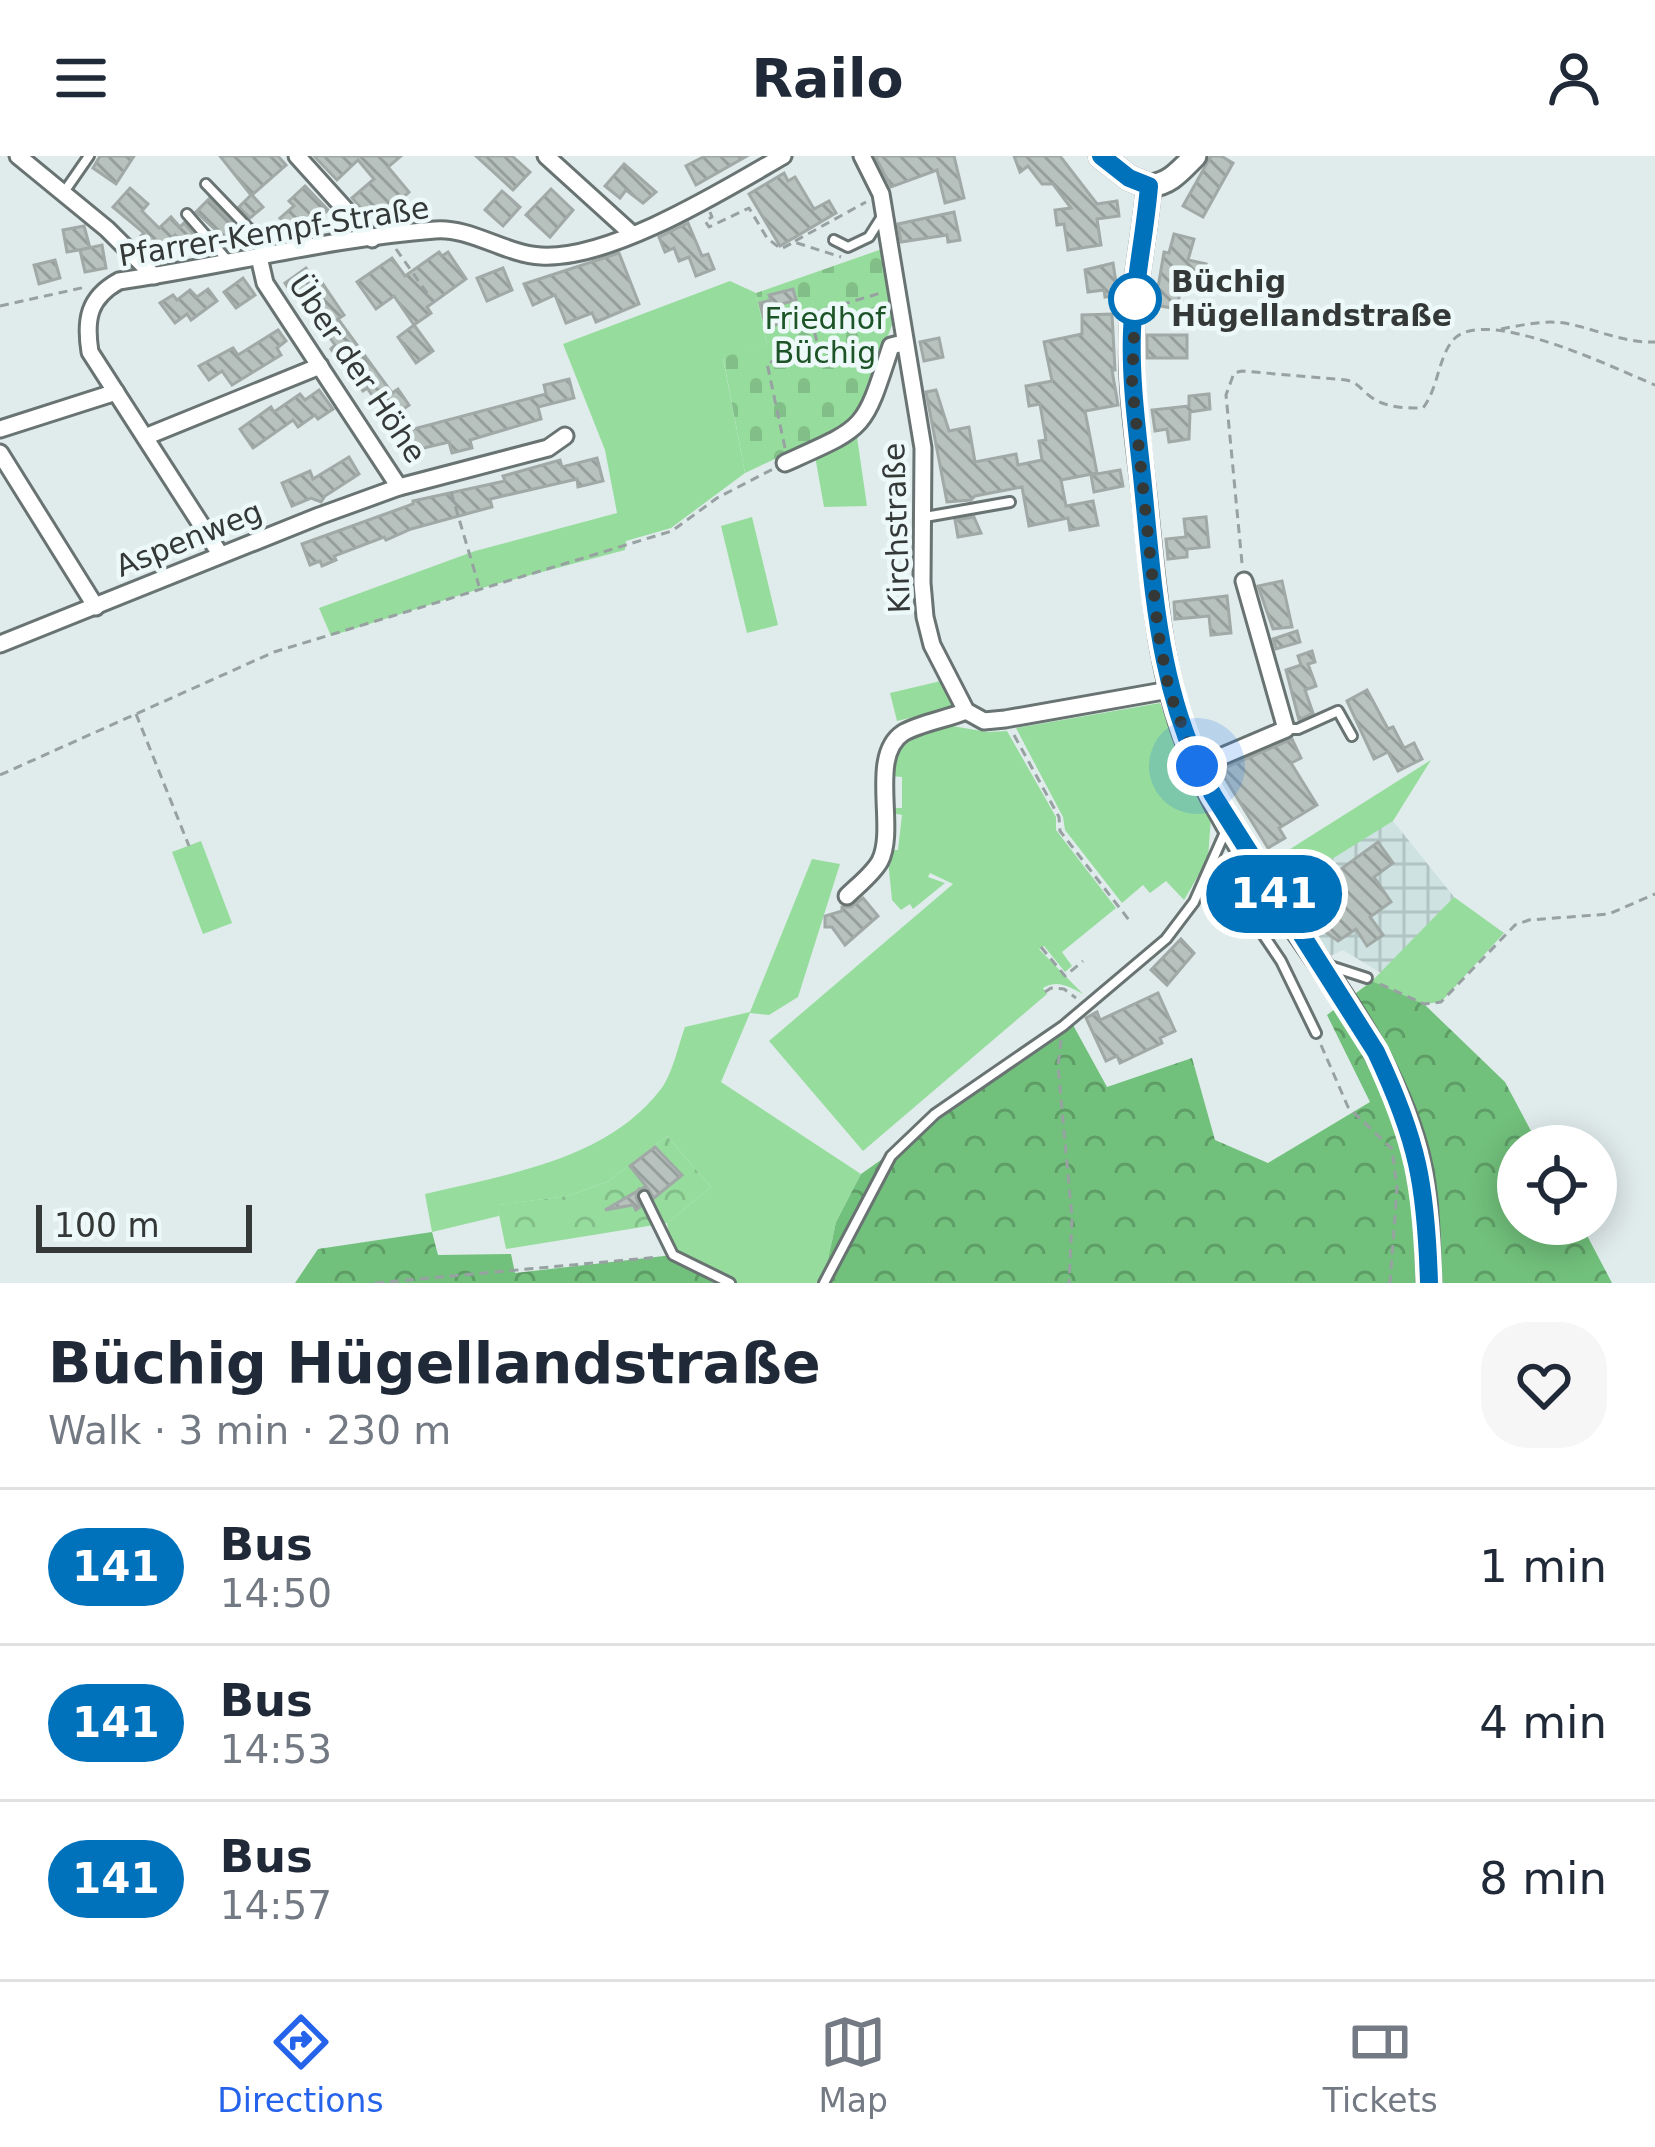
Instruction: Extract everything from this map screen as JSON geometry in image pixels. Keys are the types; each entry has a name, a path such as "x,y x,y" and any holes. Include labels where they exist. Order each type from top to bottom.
{"street":[{"path":"18,156 154,276"},
{"path":"297,156 372,238"},
{"path":"546,156 632,234"},
{"name":"Pfarrer-Kempf-Straße","path":"106,288 119,281 440,229 535,256 559,256 632,234 783,156"},
{"name":"Kirchstraße","path":"862,156 884,213 923,448 925,616 932,645 966,711"},
{"path":"1102,156 1129,178 1149,186 1175,177 1195,156"},
{"path":"1149,186 1132,332 1132,383 1158,631 1169,690 1197,766 1229,824 1376,1052 1412,1137 1426,1206 1429,1283"},
{"name":"Über der Höhe","path":"267,256 265,283 399,487 548,448 565,436"},
{"path":"106,288 92,303 86,324 90,352 220,554"},
{"name":"Kirchstraße","path":"787,462 860,426 872,406 891,346 903,343"},
{"path":"145,437 320,366"},
{"path":"0,429 116,392"},
{"path":"0,453 96,607"},
{"name":"Aspenweg","path":"0,644 399,487"},
{"path":"1197,766 1286,730 1244,581"},
{"path":"847,896 880,861 886,761 892,744 904,732 966,711 984,721 1006,719 1169,690"}],"lane":[{"path":"63,193 89,156"},
{"path":"206,184 267,256"},
{"path":"834,240 848,247 869,237 884,213"},
{"path":"188,214 230,263"},
{"path":"924,518 1010,502"},
{"path":"1286,730 1338,711 1352,736"},
{"path":"824,1283 891,1156 935,1114 1064,1026 1166,939 1193,902 1229,824"},
{"path":"1213,861 1281,961 1316,1033"},
{"path":"1323,969 1330,966 1367,978"},
{"path":"644,1196 673,1255 730,1283"}],"path":[{"path":"704,199 712,217 705,221 709,227 749,208 767,238 782,249 880,194"},
{"path":"391,236 432,299"},
{"path":"794,242 843,257 848,247"},
{"path":"0,306 92,286 106,288"},
{"path":"0,775 274,652 672,531 716,499 787,462 767,363 819,350 810,314 895,288"},
{"path":"1244,581 1226,395 1234,373 1346,380 1356,382 1376,401 1423,408 1452,341 1468,329 1567,323 1603,335 1655,342"},
{"path":"1499,329 1655,385"},
{"path":"447,476 480,588"},
{"path":"136,713 189,846"},
{"path":"1006,719 1059,817 1060,831 1129,920"},
{"path":"1367,978 1424,1004 1441,1002 1515,925 1609,914 1655,894"},
{"path":"1041,947 1065,976 1083,962"},
{"path":"1045,992 1064,989 1086,1008"},
{"path":"1064,1026 1058,1066 1072,1218 1069,1283"},
{"path":"1316,1033 1348,1107 1392,1149 1397,1188 1390,1283"},
{"path":"375,1283 673,1255"}],"shaded area":[{"path":"1393,821 1454,897 1381,973 1343,950 1326,958 1282,890"}],"green space":[{"name":"Friedhof Büchig","path":"885,248 892,325 856,421 745,473 723,357 767,345 756,293"},
{"path":"730,281 756,293 767,345 723,358 745,473 671,528 626,541 625,550 489,586 331,636 319,608 475,551 617,513 605,450 563,344"},
{"path":"857,437 867,506 824,507 815,456"},
{"path":"752,517 778,625 747,633 721,526"},
{"path":"945,680 952,708 897,721 890,693"},
{"path":"1160,703 1184,767 1211,817 1208,859 1184,900 1166,881 1150,893 1143,885 1122,903 1065,830 1063,817 1016,728"},
{"path":"952,726 1007,731 1056,817 1056,830 1116,908 1062,952 1072,966 1065,972 1044,946 1039,949 1083,994 1058,984 1043,988 1047,994 863,1151 769,1041 953,884 930,873 928,877 945,883 913,909 910,904 901,910 892,900 887,850 898,850 902,815 892,813 891,808 902,808 902,777 891,776 898,752 910,739"},
{"path":"1431,760 1393,821 1282,890 1268,863"},
{"path":"201,841 232,923 203,934 172,852"},
{"path":"812,859 840,864 798,997 769,1015 750,1013 721,1082 861,1174 836,1222 823,1283 730,1283 673,1255 667,1223 711,1187 667,1136 607,1182 567,1196 498,1205 499,1216 432,1232 425,1194 521,1171 584,1149 638,1113 661,1089 685,1027 750,1012"},
{"path":"1454,897 1504,933 1441,1002 1424,1004 1372,981"},
{"path":"1372,981 1424,1004 1505,1082 1528,1125 1497,1125 1497,1245 1592,1245 1612,1283 823,1283 836,1222 861,1174 1073,1025 1107,1087 1192,1058 1215,1140 1268,1163 1370,1102 1327,1015"},
{"path":"667,1136 711,1187 667,1223 506,1249 497,1205 567,1196 607,1182"},
{"path":"432,1232 438,1255 511,1254 515,1273 673,1255 730,1283 295,1283 318,1249"}],"building":[{"path":"100,156 134,156 116,184 93,168"},
{"path":"220,156 278,156 286,165 252,195 263,207 250,218 239,207 251,195"},
{"path":"314,156 401,156 388,167 409,192 374,223 352,198 374,179 358,160 337,180"},
{"path":"476,156 512,156 530,172 513,190"},
{"path":"705,156 747,156 696,185 686,166"},
{"path":"875,156 954,156 964,198 945,203 937,170 891,187"},
{"path":"1014,156 1060,156 1097,204 1117,201 1119,216 1097,219 1101,245 1068,250 1064,224 1057,225 1055,210 1071,208 1053,184 1042,184 1028,166 1020,172"},
{"path":"1211,156 1233,163 1203,217 1183,206"},
{"path":"624,164 656,192 643,203 626,190 620,198 605,186"},
{"path":"784,173 788,181 795,177 814,209 829,201 836,213 780,246 749,194"},
{"path":"305,186 328,210 312,225 306,218 293,232 280,218 294,206 289,201"},
{"path":"130,188 148,204 142,211 159,228 171,217 180,227 184,223 200,241 189,250 175,235 157,252 141,236 144,233 113,207"},
{"path":"551,189 573,210 550,237 526,215"},
{"path":"502,191 520,207 503,226 485,210"},
{"path":"209,199 241,233 230,243 196,212"},
{"path":"954,212 960,240 948,242 947,235 901,242 898,224"},
{"path":"688,223 702,256 708,254 714,269 696,276 689,257 679,261 674,248 665,252 659,237"},
{"path":"84,226 90,248 67,252 63,230"},
{"path":"1174,234 1194,239 1188,260 1206,264 1203,278 1183,274 1177,309 1155,305 1164,252 1169,253"},
{"path":"102,245 106,268 85,272 80,250"},
{"path":"439,252 442,256 448,252 466,279 427,307 431,313 414,325 394,296 376,309 357,282 392,258 405,276"},
{"path":"619,253 639,304 596,322 592,313 566,323 555,295 533,305 524,284"},
{"path":"55,260 60,278 39,284 34,265"},
{"path":"1113,263 1118,295 1088,292 1085,270"},
{"path":"306,268 312,277 316,274 344,315 338,319 392,393 398,389 409,405 389,419 331,349 335,345 300,296 296,299 285,283"},
{"path":"503,268 512,290 487,301 477,278"},
{"path":"243,278 255,295 236,308 224,292"},
{"path":"208,289 217,301 191,320 187,314 175,323 160,303 173,295 177,300 190,290 197,297"},
{"path":"793,289 796,300 774,306 779,324 766,328 760,303 771,300 769,295"},
{"path":"1112,314 1112,370 1118,405 1085,411 1097,473 1061,480 1066,506 1093,501 1098,525 1070,530 1068,518 1029,526 1022,487 947,502 926,392 936,390 949,431 969,427 975,462 1016,454 1018,465 1042,460 1039,441 1046,440 1040,404 1029,406 1026,386 1052,381 1044,342 1082,334 1082,315"},
{"path":"414,325 433,351 416,363 398,337"},
{"path":"278,330 286,341 277,348 281,355 232,385 222,371 209,380 199,366 233,348 238,355"},
{"path":"1147,335 1187,335 1187,358 1147,358"},
{"path":"939,338 943,357 924,361 920,342"},
{"path":"569,379 574,398 538,407 541,419 470,440 472,448 452,453 449,442 407,452 402,432 546,394 544,385"},
{"path":"319,390 333,409 318,419 315,415 298,427 293,420 253,448 240,429 271,407 274,412 300,394 305,400"},
{"path":"1209,394 1210,409 1190,412 1189,439 1169,442 1167,429 1155,431 1152,410 1189,406 1189,396"},
{"path":"349,457 359,474 321,502 311,498 292,506 282,483 310,471 313,479"},
{"path":"597,458 603,481 578,487 577,479 490,499 492,507 384,537 334,556 336,560 322,566 320,561 310,565 302,544 413,501 505,481 503,476 560,460 562,467"},
{"path":"1120,470 1123,486 1094,492 1091,475"},
{"path":"974,517 981,533 958,537 955,520"},
{"path":"1206,517 1209,547 1187,549 1187,557 1168,559 1166,539 1186,537 1184,519"},
{"path":"1282,581 1292,627 1273,629 1258,586"},
{"path":"1227,596 1231,633 1211,635 1209,616 1175,619 1174,602"},
{"path":"1297,631 1300,642 1276,649 1273,639"},
{"path":"1312,651 1315,662 1308,664 1316,686 1305,690 1313,713 1299,720 1286,670 1301,665 1298,656"},
{"path":"1367,690 1388,729 1393,727 1404,748 1414,743 1422,759 1398,771 1388,752 1374,759 1347,701"},
{"path":"1292,739 1301,758 1291,763 1317,805 1279,828 1285,838 1268,848 1220,770"},
{"path":"1378,842 1393,863 1374,877 1391,902 1370,917 1383,935 1367,946 1356,929 1338,941 1324,931 1301,898"},
{"path":"863,898 878,916 845,945 832,927 825,927 825,916"},
{"path":"1181,939 1194,953 1167,985 1151,970"},
{"path":"1158,993 1175,1031 1160,1038 1162,1043 1120,1063 1117,1056 1106,1061 1086,1018 1097,1012 1100,1020"},
{"path":"655,1147 682,1175 654,1198 648,1189 641,1189 646,1186 630,1166"},
{"path":"638,1190 640,1207 636,1210 633,1205 605,1210"}],"bus line":[{"name":"141","path":"1101,156 1129,178 1149,186 1132,332 1132,383 1158,631 1169,690 1197,766 1229,824 1376,1052 1397,1097 1420,1167 1429,1283"}],"place":[{"name":"Büchig Hügellandstraße","path":"1135,299"}],"route":[{"path":"1135,299 1136,286 1132,383 1162,661 1197,766"}]}
